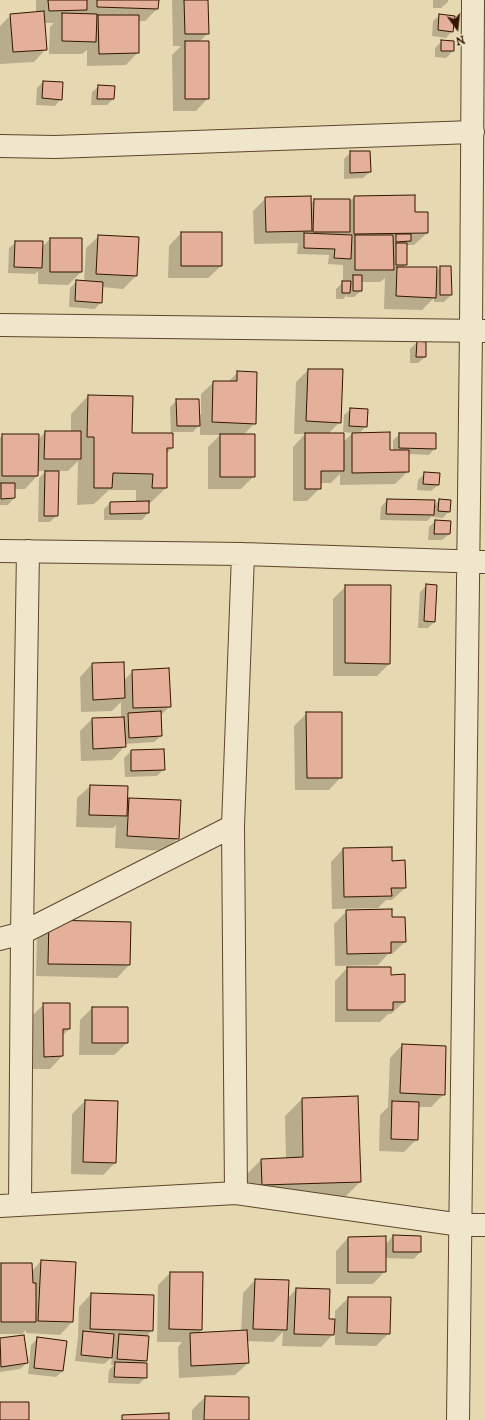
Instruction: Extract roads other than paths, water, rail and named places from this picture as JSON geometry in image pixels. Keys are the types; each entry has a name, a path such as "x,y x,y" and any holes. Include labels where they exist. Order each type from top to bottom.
{"street":[{"path":"458,1420 461,1225 477,562 478,331 473,132 473,0"},
{"path":"0,146 55,147 473,132"},
{"path":"0,325 478,331"},
{"path":"0,552 28,551 243,554 477,562"},
{"path":"28,551 22,932 10,1205 236,1193 461,1225 485,1225"},
{"path":"236,1193 233,826 243,554"},
{"path":"0,939 22,932 233,826"}]}
